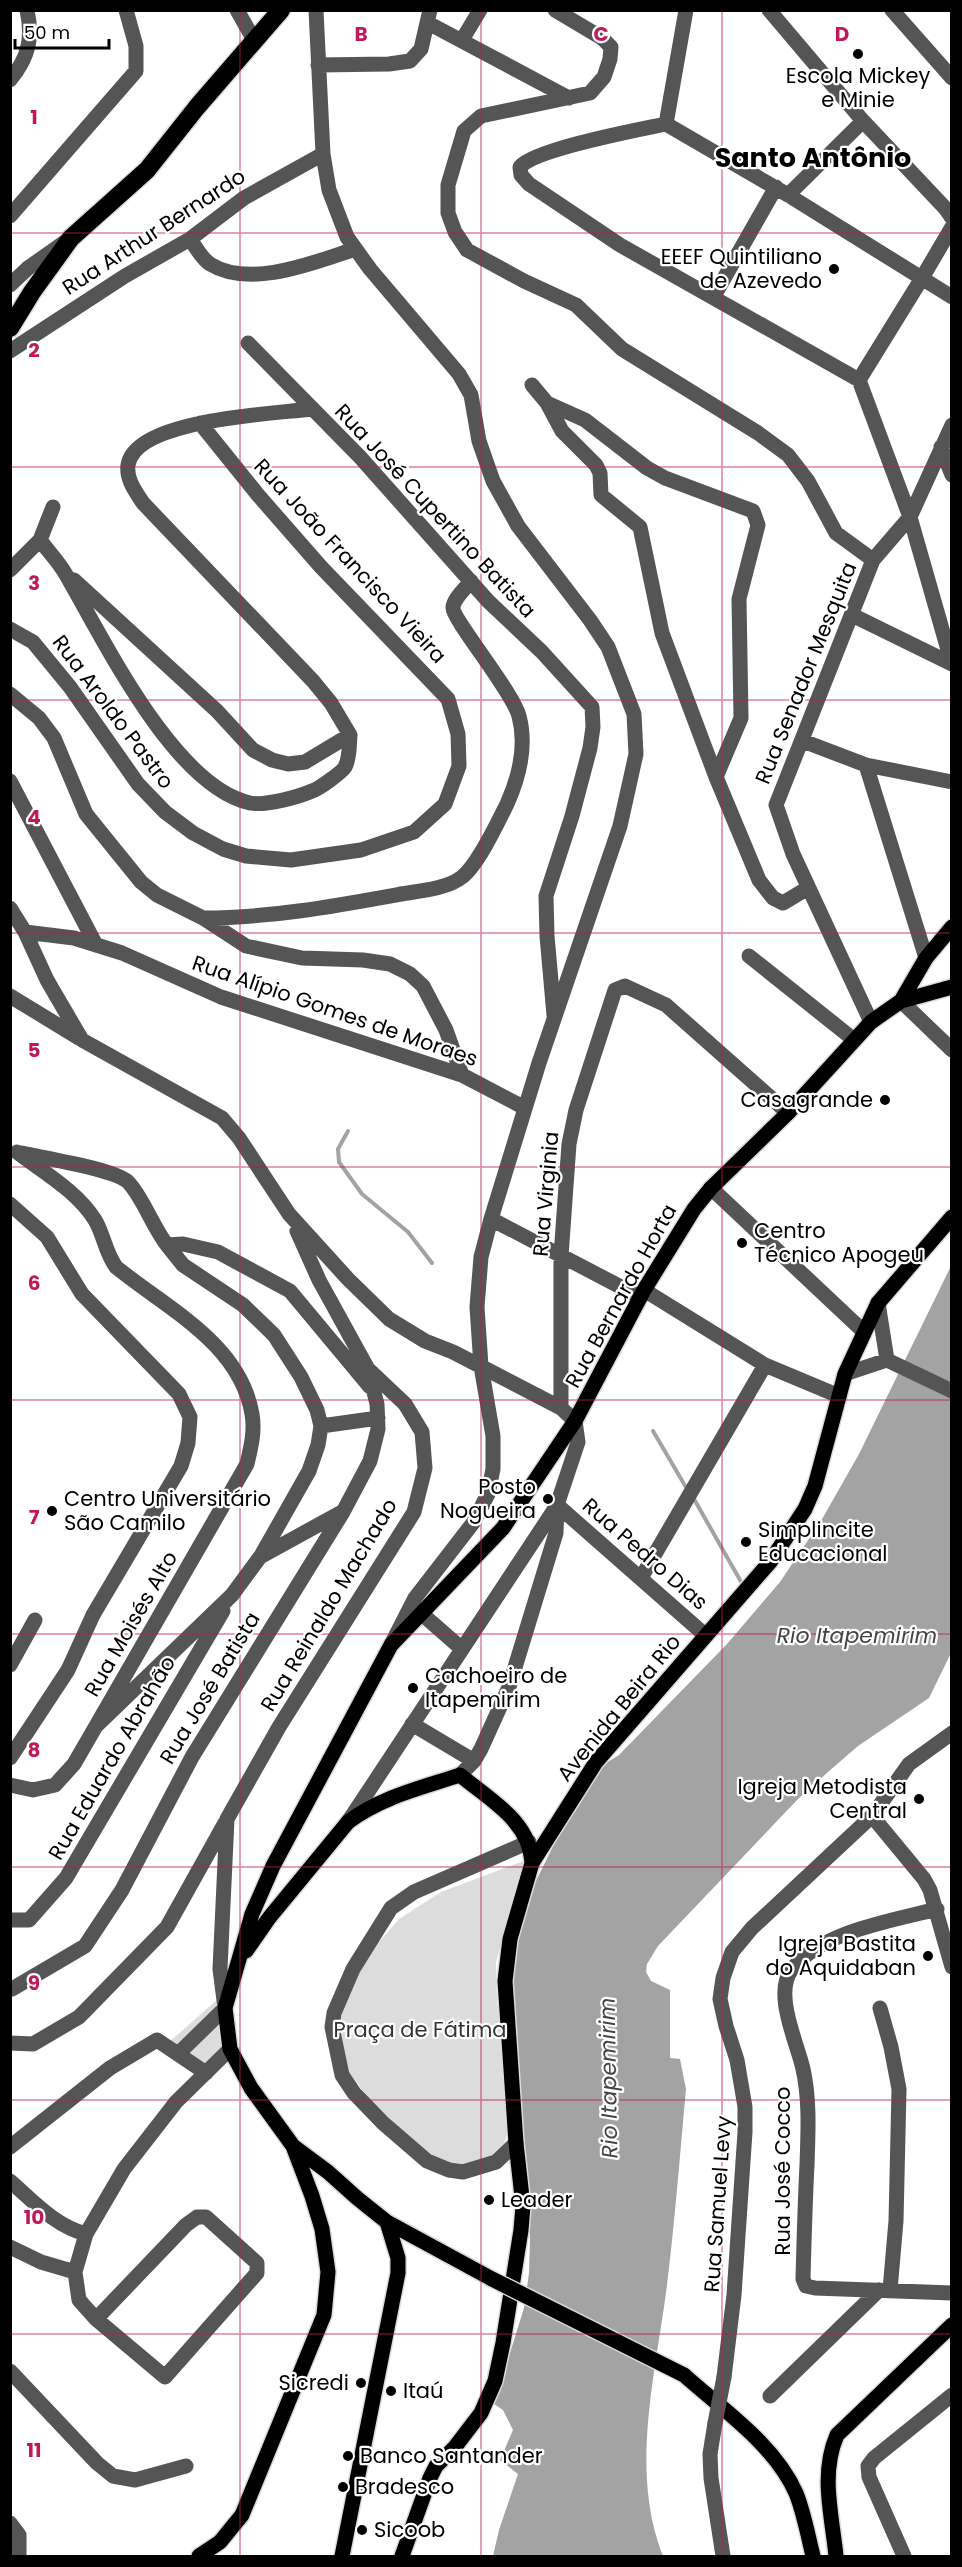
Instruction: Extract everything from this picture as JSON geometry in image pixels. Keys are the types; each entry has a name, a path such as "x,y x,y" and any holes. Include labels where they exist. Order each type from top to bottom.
{"highway":[{"path":"10,328 32,292 71,238 147,170 281,10"}],"main road":[{"path":"901,1001 926,958 951,927"},
{"name":"Rua Bernardo Horta","path":"225,2008 252,1914 273,1866 391,1646 503,1528 575,1421 642,1294 694,1209 711,1188 788,1113 871,1022 901,1001 951,987"},
{"name":"Avenida Beira Rio","path":"402,2556 436,2466 471,2428 481,2413 495,2381 521,2230 522,2198 505,1981 510,1939 532,1863 596,1762 770,1562 805,1509 823,1463 845,1374 863,1331 878,1302 951,1217"},
{"path":"238,1963 269,1918 348,1822 360,1813 400,1794 460,1775 514,1819 529,1842 532,1863"},
{"path":"200,2556 220,2542 242,2515 324,2315 328,2272 322,2229 293,2146 251,2088 230,2049 225,2008"},
{"path":"293,2146 387,2222 492,2279 684,2375 758,2441 780,2466 796,2494 813,2556"},
{"path":"343,2551 398,2273 398,2258 387,2222"},
{"path":"836,2556 827,2476 829,2453 837,2435 951,2325"}],"street":[{"path":"10,80 25,58 30,45 31,32 27,10"},
{"path":"10,216 136,71 136,46 126,10"},
{"path":"237,10 254,40"},
{"path":"316,10 323,154 329,190 347,237 431,339 471,395 479,441 493,481 518,526 608,647 634,714 636,754 620,826 525,1108 491,1219 482,1257 477,1307 481,1366 493,1436 493,1469 488,1494 473,1523 415,1598 400,1623 391,1646"},
{"path":"462,40 480,10"},
{"path":"555,10 602,38 611,47 604,77 590,93 481,116 464,131 448,185 448,213 455,232 467,250 576,305 622,349 758,433 788,455 808,481 836,533 873,560"},
{"path":"666,124 686,10"},
{"path":"769,10 863,121 945,208 951,218"},
{"path":"892,10 951,78"},
{"path":"318,65 388,64 410,61 420,49 429,17 462,40 569,98"},
{"path":"714,296 782,191 863,121"},
{"path":"951,297 782,191 666,124 550,152 525,161 520,167 521,175 529,184 620,245 714,296 859,380 910,517 951,664"},
{"name":"Rua Arthur Bernardo","path":"10,351 125,276 190,239 244,198 323,154"},
{"path":"859,380 951,228"},
{"path":"10,285 27,268 71,238"},
{"path":"190,239 205,260 212,265 249,274 300,267 355,249"},
{"name":"Rua José Cupertino Batista","path":"248,343 360,458 471,581 518,631 542,652 592,707 593,727 590,748 572,816 546,896 554,1020"},
{"path":"532,385 547,403 562,431 596,465 600,472 601,495 640,527 662,633 716,777 759,880 773,898 783,903 808,888"},
{"path":"547,403 585,420 647,468 698,492 746,507 756,516 758,525 739,599 741,718 716,777"},
{"path":"40,540 64,571 108,652 164,736 193,767 222,789 251,803 287,799 315,790 345,767 349,750 350,735 331,703 313,681 142,503 128,477 130,458 145,442 161,433 200,423 311,409"},
{"name":"Rua João Francisco Vieira","path":"200,423 258,495 321,567 448,699 458,734"},
{"name":"Rua Senador Mesquita","path":"871,1022 808,888 776,805 873,560 910,517 951,425"},
{"path":"941,447 951,475"},
{"path":"10,570 40,540 53,507"},
{"path":"64,571 217,711 253,750 272,760 288,764 305,762 350,735"},
{"path":"203,918 279,915 347,905 433,889 462,877 481,852 498,823 514,787 524,747 519,713 484,655 455,614 454,603 471,581"},
{"path":"852,615 951,664"},
{"name":"Rua Aroldo Pastro","path":"10,628 33,642 70,687 138,784 165,812 193,833 223,849 246,856 291,860 361,850 414,832 445,804 459,766 458,734"},
{"path":"10,694 39,718 54,738 86,814 141,882 174,906 203,918 246,946 302,958 363,960 390,964 410,974 423,986 446,1030 462,1075"},
{"path":"803,741 866,765 951,782"},
{"path":"866,765 926,958"},
{"path":"10,781 96,945"},
{"path":"10,909 25,932 47,980 82,1040"},
{"name":"Rua Alípio Gomes de Moraes","path":"25,932 52,934 122,953 221,997 462,1075 525,1108"},
{"path":"748,956 854,1039"},
{"name":"Rua Virginia","path":"561,1408 561,1256 571,1132 615,990 625,986 666,1005 788,1113"},
{"path":"10,996 82,1040 222,1118 239,1138 289,1214 348,1279 389,1319 425,1341 481,1366 561,1408 575,1421 578,1442 557,1505 348,1822"},
{"path":"901,1001 951,1050"},
{"path":"14,1151 121,1177 134,1191 166,1245 183,1265 243,1305 274,1335 301,1377 317,1410 321,1426 318,1445 309,1472 260,1557 232,1595 96,1726"},
{"name":"Rua Moisés Alto","path":"10,1785 33,1790 55,1785 74,1764 248,1464 253,1434 252,1414 243,1380 228,1359 184,1316 116,1267 87,1209 77,1198 14,1151"},
{"path":"711,1188 863,1331"},
{"path":"10,1204 47,1237 82,1294 180,1394 190,1417 188,1443 180,1466 93,1615 68,1670 10,1758"},
{"name":"Rua Reinaldo Machado","path":"225,2008 220,1969 227,1819 279,1727 414,1512 425,1468 422,1432 405,1404 368,1369 319,1280 289,1214"},
{"path":"491,1219 561,1256 642,1294 765,1365 839,1396"},
{"path":"166,1245 183,1244 218,1252 290,1291 374,1392"},
{"path":"878,1302 889,1361"},
{"path":"845,1374 889,1361 951,1391"},
{"path":"641,1578 765,1365"},
{"name":"Rua José Batista","path":"12,1989 85,1946 122,1890 198,1748 343,1512 370,1461 378,1429 374,1392 368,1369"},
{"path":"321,1426 378,1418"},
{"path":"460,1775 474,1761 509,1687 556,1533 557,1505"},
{"name":"Rua Pedro Dias","path":"557,1505 705,1635"},
{"path":"260,1557 343,1512"},
{"name":"Rua Eduardo Abrahão","path":"10,1920 29,1920 66,1878 232,1595"},
{"path":"422,1614 462,1649"},
{"path":"10,1665 35,1620"},
{"path":"412,1724 474,1761"},
{"name":"Rua Samuel Levy","path":"723,2556 711,2478 710,2454 723,2377 737,2250 745,2115 737,2060 720,1999 723,1978 732,1952 752,1928 872,1816 909,1764 951,1733"},
{"path":"872,1816 924,1879 937,1909 951,1967"},
{"path":"10,2043 33,2044 79,2017 167,1927 227,1819"},
{"path":"516,2143 496,2162 463,2172 449,2170 427,2161 354,2093 342,2075 332,2027 334,2013 353,1969 391,1908 414,1892 529,1842"},
{"name":"Rua José Cocco","path":"885,2290 815,2288 806,2286 803,2279 808,2122 804,2072 784,1996 785,1980 806,1953 834,1938 937,1909"},
{"path":"178,2054 225,2008"},
{"path":"770,2396 885,2290 896,2221 899,2089 891,2047 880,2008"},
{"path":"10,2147 110,2068 157,2040 206,2073"},
{"path":"96,2319 186,2225 197,2217 206,2217 257,2263 257,2273 165,2376 96,2319 79,2300 75,2272 86,2234 124,2169 176,2102 230,2049"},
{"path":"10,2181 51,2217 72,2230 86,2234"},
{"path":"10,2247 41,2262 75,2272"},
{"path":"885,2290 951,2293"},
{"path":"10,2371 97,2463 113,2476 135,2480 186,2466"},
{"path":"904,2556 869,2477 868,2466 874,2458 951,2395"},
{"path":"10,2523 19,2535 19,2556"}],"green space":[{"name":"Praça de Fátima","path":"526,1860 496,1962 497,2003 505,2039 508,2125 505,2142 487,2160 459,2166 430,2155 371,2102 347,2069 334,2025 365,1958 399,1919 441,1892"},
{"path":"218,1999 223,2049 205,2067 168,2043"}],"water":[{"name":"Rio Itapemirim","path":"951,1266 951,1653 929,1698 858,1746 798,1799 658,1946 647,1964 646,1972 651,1981 670,1990 670,2058 680,2059 686,2089 670,2261 652,2387 646,2456 653,2524 663,2556 493,2556 499,2530 518,2474 500,2460 513,2430 503,2410 494,2404 524,2308 529,2273 530,2239 516,2079 513,1970 516,1945 532,1889 569,1814 595,1770 619,1755 727,1644 780,1582 821,1521 859,1454"}],"waterway":[{"path":"348,1131 338,1149 339,1162 362,1194 408,1232 432,1263"},
{"path":"653,1431 687,1489"},
{"path":"694,1499 744,1587"}],"place":[{"name":"Escola Mickey e Minie","path":"858,54"},
{"name":"EEEF Quintiliano de Azevedo","path":"834,269"},
{"name":"Casagrande","path":"885,1100"},
{"name":"Centro Técnico Apogeu","path":"742,1243"},
{"name":"Posto Nogueira","path":"548,1499"},
{"name":"Centro Universitário São Camilo","path":"52,1511"},
{"name":"Simplincite Educacional","path":"746,1542"},
{"name":"Cachoeiro de Itapemirim","path":"413,1688"},
{"name":"Igreja Metodista Central","path":"919,1799"},
{"name":"Igreja Bastita do Aquidaban","path":"928,1956"},
{"name":"Leader","path":"489,2200"},
{"name":"Sicredi","path":"361,2383"},
{"name":"Itaú","path":"391,2391"},
{"name":"Banco Santander","path":"348,2456"},
{"name":"Bradesco","path":"343,2487"},
{"name":"Sicoob","path":"362,2530"}],"district":[{"name":"Santo Antônio","path":"813,158"}]}
